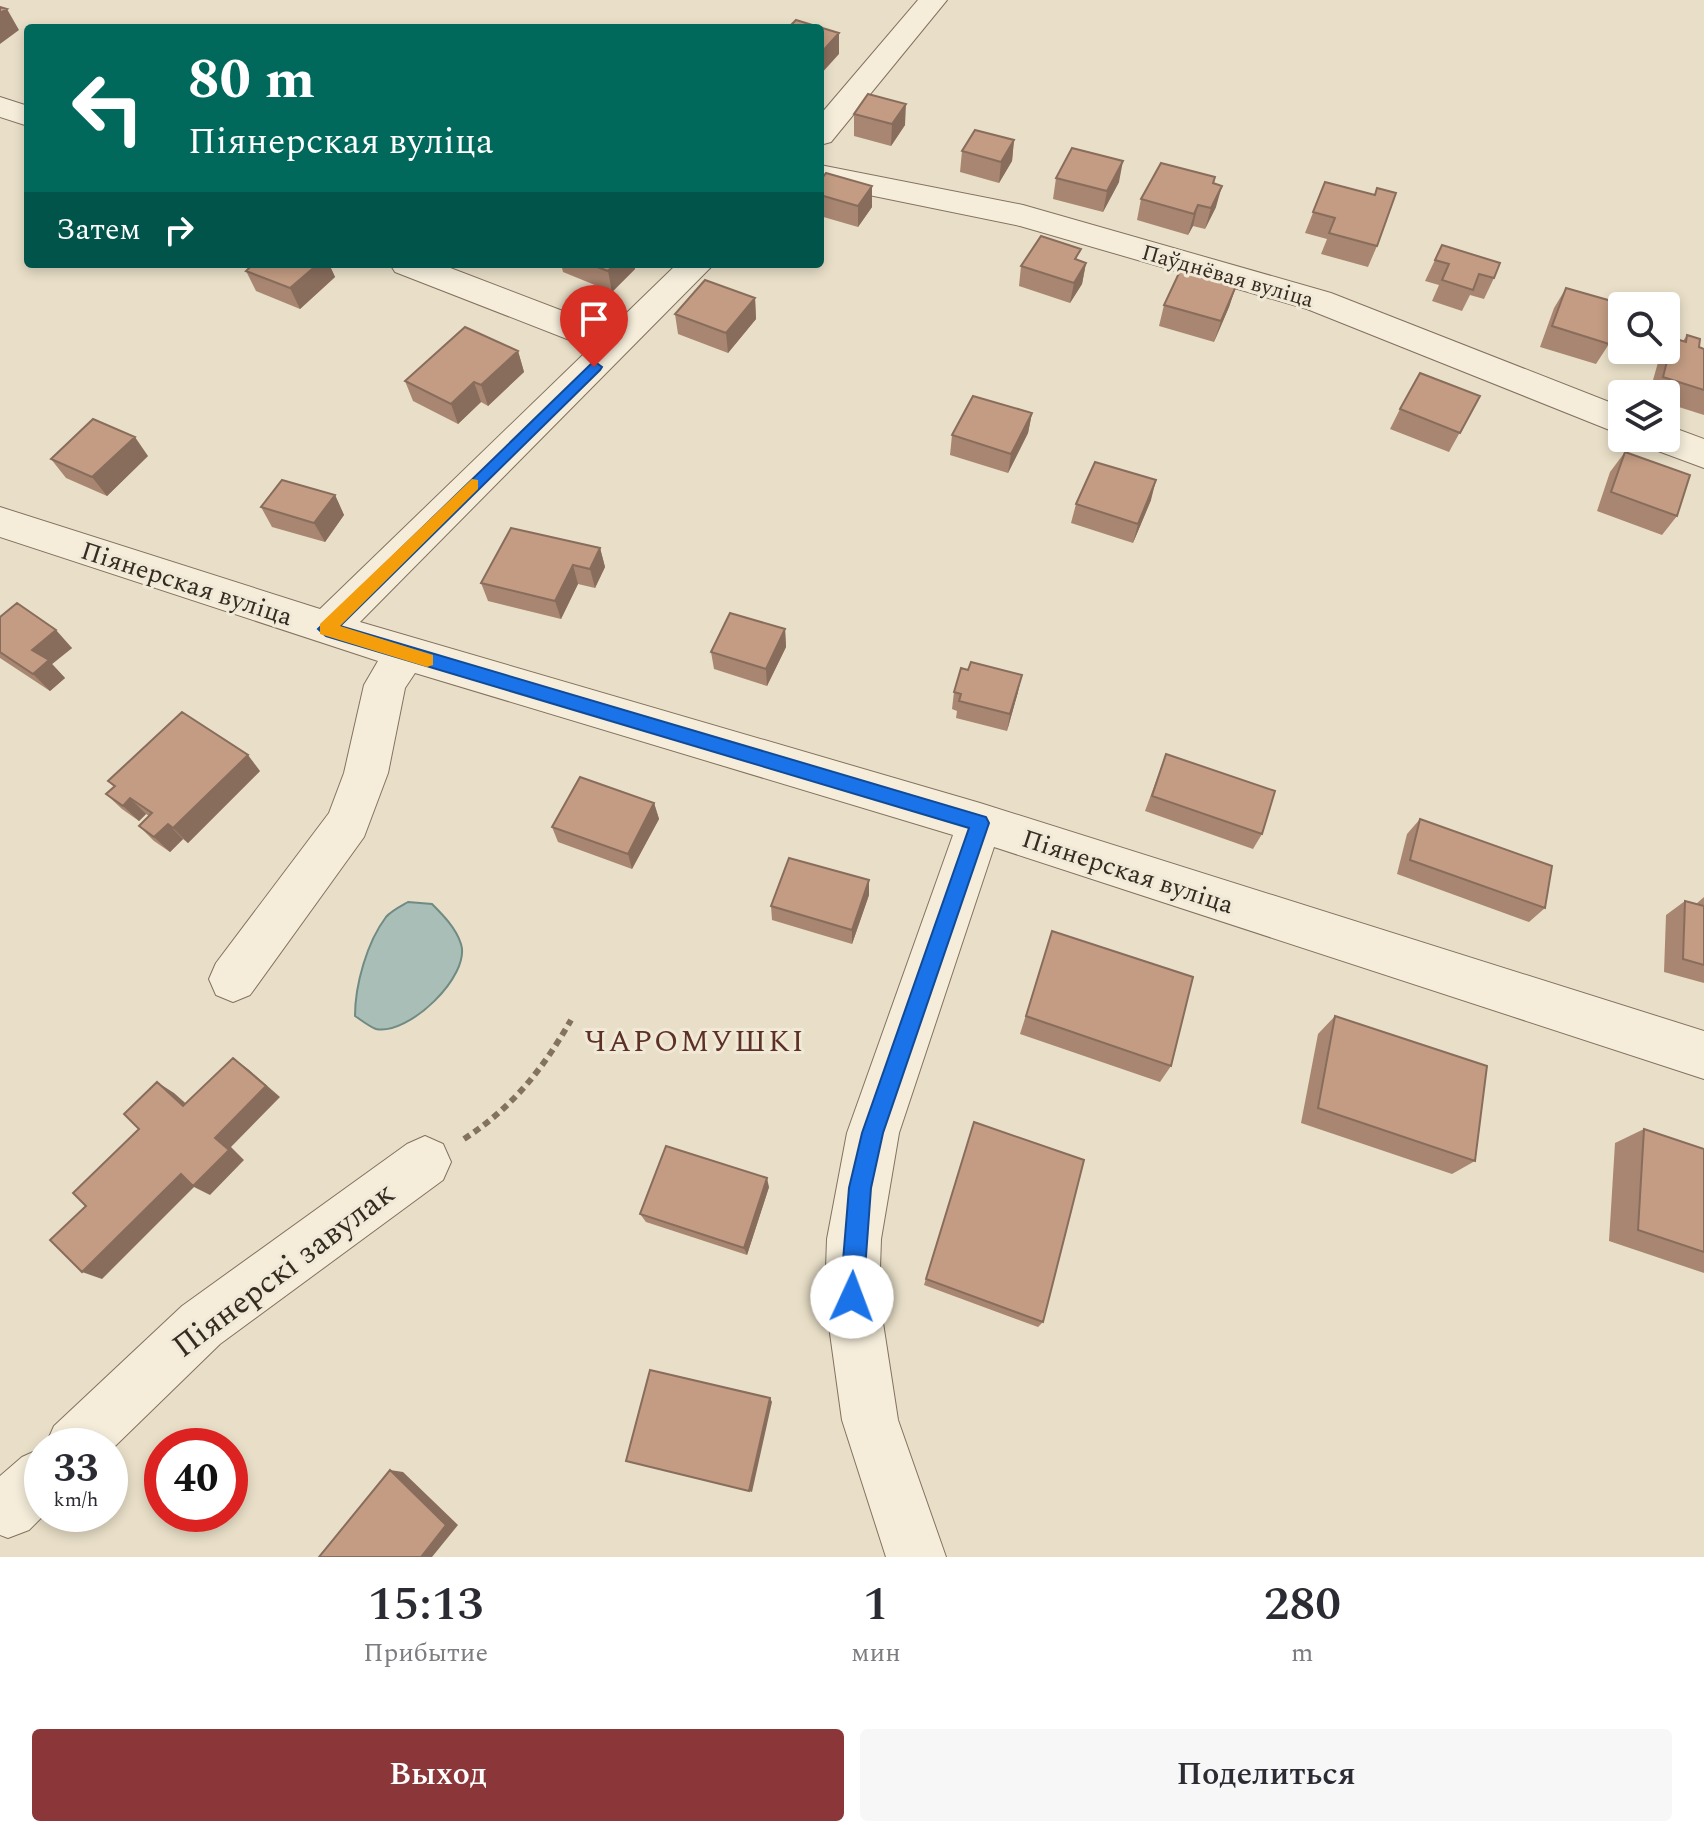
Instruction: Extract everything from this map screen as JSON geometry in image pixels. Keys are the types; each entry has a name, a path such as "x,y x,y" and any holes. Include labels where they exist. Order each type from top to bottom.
{"street":[{"path":"824,130 933,0"},
{"path":"0,106 24,115"},
{"name":"Паўднёвая вуліца","path":"824,176 1023,216 1319,301 1608,416"},
{"path":"417,268 616,345"},
{"path":"326,629 693,268"},
{"path":"1680,445 1704,454"},
{"name":"Піянерская вуліца","path":"0,522 326,629 980,823 1704,1055"},
{"path":"233,979 348,823 366,773 385,685 405,653"},
{"path":"916,1557 889,1487 870,1420 858,1358 852,1297 854,1239 873,1133 980,823"},
{"name":"Піянерскі завулак","path":"93,1428 201,1325 425,1162"},
{"path":"0,1505 8,1509 24,1494"}],"path":[{"path":"425,1162 487,1126 543,1072 571,1020"}],"water":[{"path":"408,902 432,904 436,908 456,933 462,957 447,987 420,1014 389,1029 376,1029 355,1016 360,978 379,927 388,915"}],"building":[{"path":"824,28 839,33 824,50"},
{"path":"868,94 906,104 892,124 854,114"},
{"path":"975,130 1014,140 1001,162 962,151"},
{"path":"1072,148 1123,161 1107,191 1056,178"},
{"path":"1161,163 1215,177 1213,183 1222,186 1211,208 1198,205 1194,214 1141,199"},
{"path":"826,173 872,186 858,206 824,196"},
{"path":"1325,182 1375,195 1377,188 1396,193 1377,246 1329,233 1335,218 1313,212"},
{"path":"1041,236 1081,249 1075,259 1086,263 1074,283 1021,266"},
{"path":"1442,245 1500,263 1494,278 1479,274 1473,290 1442,280 1449,264 1435,260"},
{"path":"249,268 313,268 290,288 246,271"},
{"path":"1180,271 1236,286 1221,321 1164,305"},
{"path":"705,280 755,298 726,333 675,314"},
{"path":"1566,288 1608,300 1608,344 1552,326"},
{"path":"465,327 518,351 481,385 474,382 451,404 405,381"},
{"path":"1687,335 1700,339 1699,347 1704,349 1704,390 1663,377 1666,364 1680,364 1680,340 1686,342"},
{"path":"1420,373 1480,396 1460,433 1400,409"},
{"path":"973,396 1032,413 1011,454 952,435"},
{"path":"93,419 135,437 92,477 51,459"},
{"path":"1625,452 1690,475 1677,516 1611,492"},
{"path":"1095,462 1156,480 1138,524 1076,504"},
{"path":"282,480 335,495 314,523 261,507"},
{"path":"511,528 600,548 590,569 573,565 555,601 481,583"},
{"path":"17,603 56,630 32,650 49,660 33,674 0,652 0,617"},
{"path":"730,613 785,629 766,669 711,652"},
{"path":"971,662 1022,675 1010,714 959,701 961,694 954,692 961,668 968,670"},
{"path":"182,712 248,755 173,828 168,824 154,837 139,826 152,813 130,798 123,806 106,794 115,786 108,781"},
{"path":"1166,754 1275,791 1262,834 1152,796"},
{"path":"580,777 654,803 628,854 552,827"},
{"path":"1420,819 1552,866 1545,908 1410,860"},
{"path":"789,858 869,880 852,930 771,906"},
{"path":"1685,901 1704,906 1704,965 1683,959"},
{"path":"1052,931 1193,977 1171,1066 1026,1016"},
{"path":"1335,1016 1487,1066 1475,1161 1318,1108"},
{"path":"233,1058 266,1086 215,1138 229,1150 193,1186 181,1174 82,1272 50,1240 86,1206 73,1193 139,1129 124,1114 157,1082 183,1106"},
{"path":"974,1122 1084,1160 1043,1322 926,1279"},
{"path":"1644,1129 1704,1149 1704,1252 1638,1230"},
{"path":"666,1146 767,1178 744,1248 640,1214"},
{"path":"650,1370 770,1398 749,1491 626,1461"},
{"path":"390,1470 446,1525 421,1557 319,1557"}],"slow traffic":[{"path":"427,660 326,629 472,485"}],"district":[{"name":"ЧАРОМУШКІ","path":"695,1041"}],"route":[{"path":"594,367 326,629 980,823 873,1133 860,1188 852,1297"}]}
